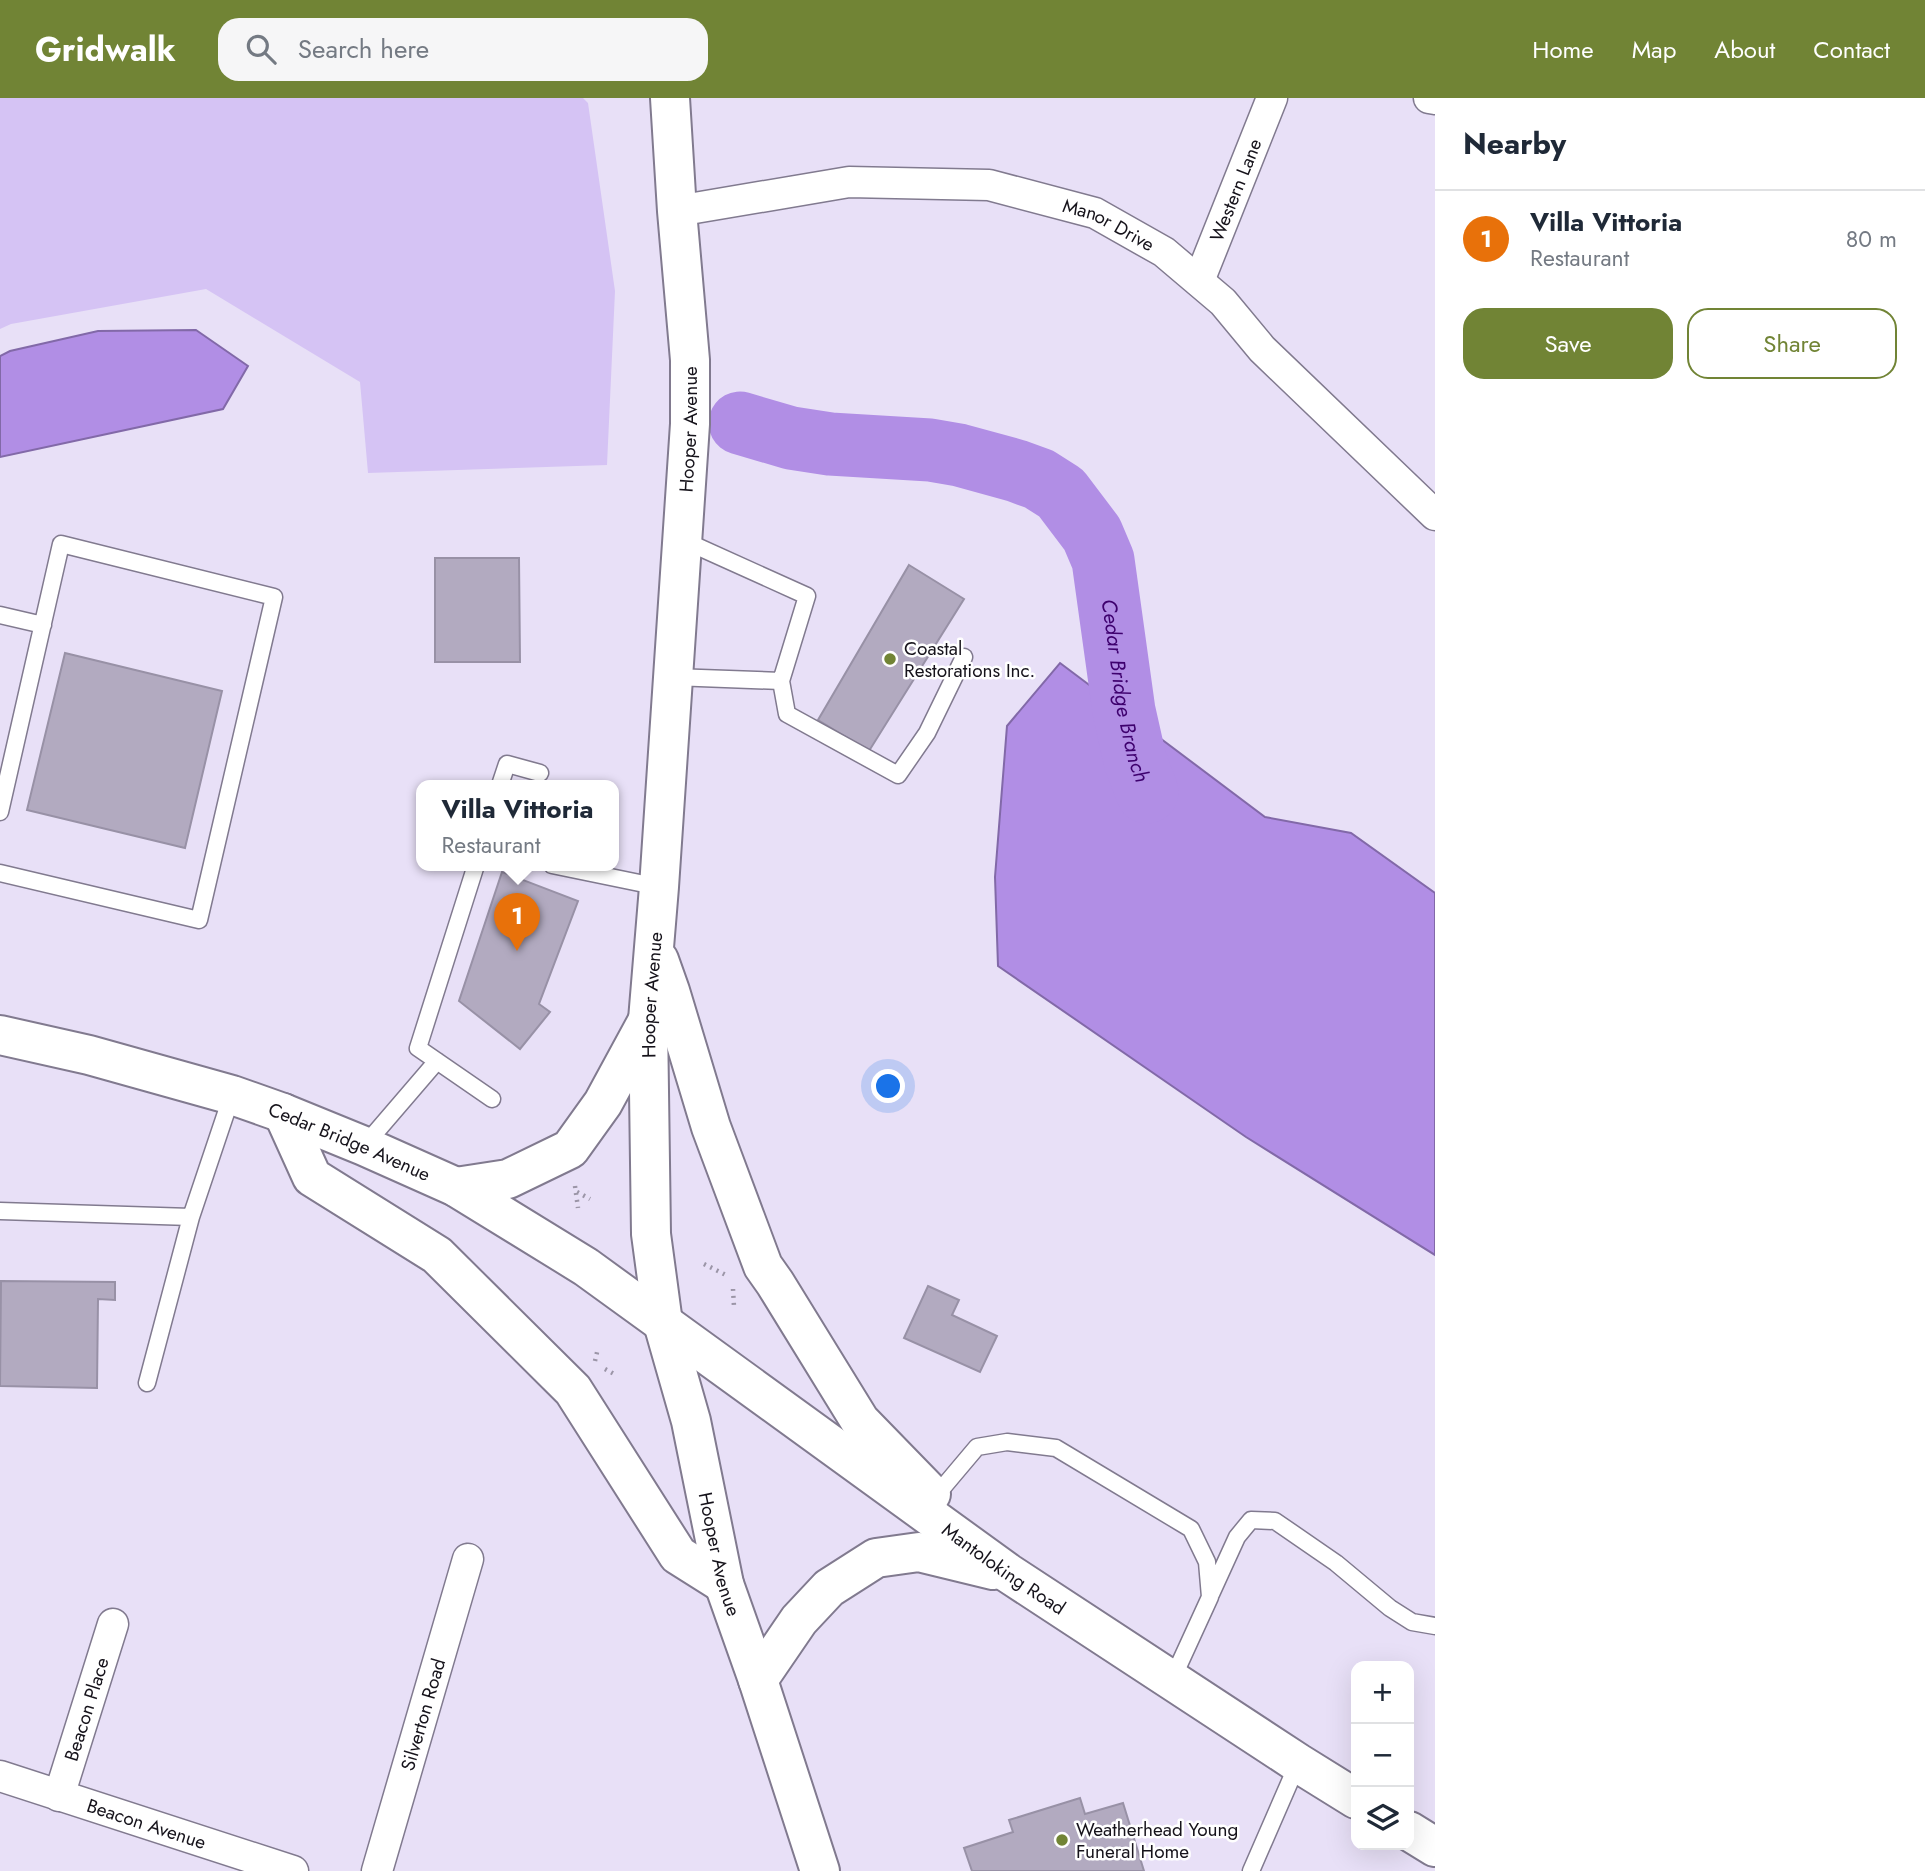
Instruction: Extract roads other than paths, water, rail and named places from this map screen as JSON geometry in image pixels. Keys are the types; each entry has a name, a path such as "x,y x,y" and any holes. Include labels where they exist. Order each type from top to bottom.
{"main road":[{"name":"Hooper Avenue","path":"670,98 690,360 690,424 660,887 648,1020 651,1234 663,1323 691,1421 724,1584 820,1871"},
{"path":"654,946 711,1127 763,1266 860,1421 930,1504"},
{"path":"456,1188 508,1179 570,1149 603,1103 648,1020"},
{"name":"Cedar Bridge Avenue","path":"0,1035 89,1055 232,1096 283,1113 364,1146 456,1188 586,1267 663,1323"},
{"path":"283,1113 312,1177 438,1255 573,1390 678,1555 724,1584"},
{"name":"Mantoloking Road","path":"663,1323 930,1504 1008,1573 1351,1796"},
{"path":"758,1680 799,1620 829,1588 876,1558 919,1552 1008,1573"},
{"path":"1414,1834 1435,1847"}],"street":[{"name":"Western Lane","path":"1199,281 1272,98"},
{"path":"1429,98 1435,99"},
{"name":"Manor Drive","path":"677,211 849,182 989,185 1095,213 1164,252 1223,302 1262,349 1435,515"},
{"name":"Silverton Road","path":"377,1871 468,1559"},
{"name":"Beacon Place","path":"59,1796 113,1624"},
{"name":"Beacon Avenue","path":"0,1776 293,1871"}],"lane":[{"path":"683,540 807,596 781,681 788,714 898,775 927,733 964,657"},
{"path":"0,811 61,544 274,597 200,920 0,873"},
{"path":"0,615 43,625"},
{"path":"673,677 781,681"},
{"path":"502,780 507,764 540,773"},
{"path":"473,871 418,1048 492,1099"},
{"path":"581,871 660,887"},
{"path":"364,1146 437,1061"},
{"path":"147,1383 191,1217 232,1096"},
{"path":"0,1211 191,1217"},
{"path":"930,1504 977,1447 1007,1442 1056,1448 1191,1529 1207,1562 1210,1597"},
{"path":"1171,1680 1237,1537 1251,1520 1275,1521 1336,1563 1390,1608 1412,1622 1435,1626"},
{"path":"1251,1871 1298,1763"}],"waterway":[{"name":"Cedar Bridge Branch","path":"740,423 791,438 830,444 930,450 959,455 1039,479 1061,493 1092,534 1103,560 1124,711 1135,760 1147,792"}],"place":[{"name":"Coastal Restorations Inc.","path":"890,659"},
{"name":"Villa Vittoria","path":"517,951"},
{"name":"Weatherhead Young Funeral Home","path":"1062,1840"}]}
